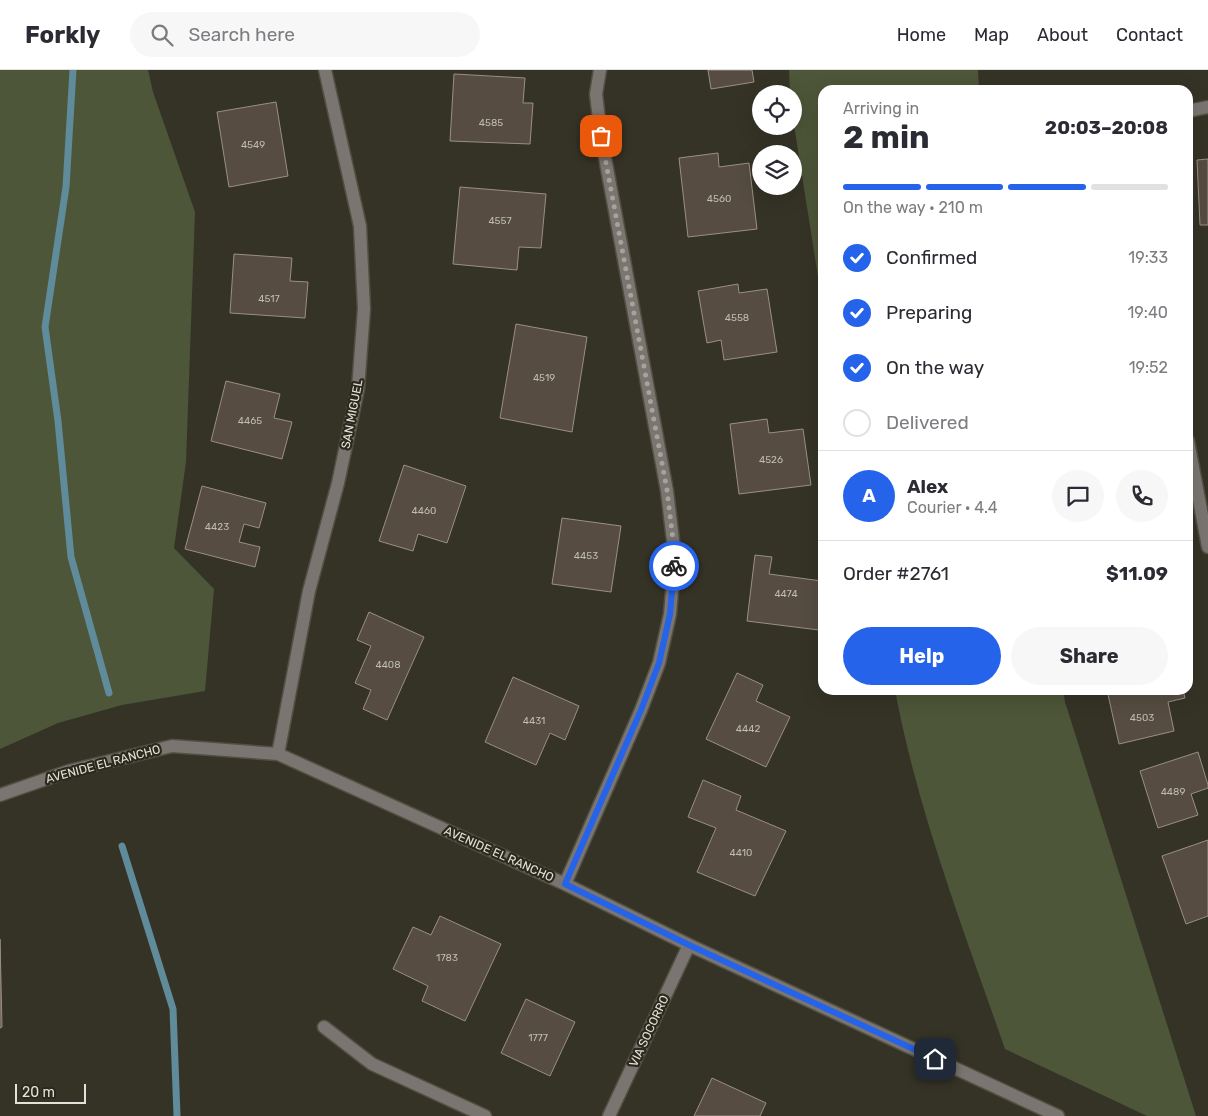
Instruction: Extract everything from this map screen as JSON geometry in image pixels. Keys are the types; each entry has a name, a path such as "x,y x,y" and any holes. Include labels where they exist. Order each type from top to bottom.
{"street":[{"name":"SAN MIGUEL","path":"278,754 309,591 338,483 358,388 364,308 360,226 325,70"},
{"path":"565,884 641,710 659,663 670,614 675,557 667,490 601,136 596,94 600,70"},
{"path":"1193,109 1208,107"},
{"path":"1193,468 1208,547"},
{"name":"AVENIDE EL RANCHO","path":"0,795 69,771 172,746 278,754 565,884 689,945 1058,1116"},
{"name":"VIA SOCORRO","path":"609,1116 689,945"},
{"path":"324,1027 372,1064 485,1116"}],"green space":[{"path":"0,70 148,70 153,92 195,212 186,462 174,548 214,589 205,691 122,705 58,723 0,749"},
{"path":"789,70 978,70 979,85 818,85 818,277 802,176 802,145 797,145 796,135 802,135 802,85 790,85"},
{"path":"896,695 1064,695 1196,1116 1147,1116 1005,1049 943,871 916,781"}],"building":[{"path":"708,70 752,70 754,82 711,89"},
{"path":"454,74 525,78 523,103 533,103 530,144 450,141"},
{"path":"276,102 288,176 229,187 217,112"},
{"path":"718,153 719,167 749,163 757,229 688,237 679,158"},
{"path":"1208,159 1208,225 1200,225 1197,160"},
{"path":"460,187 546,194 541,248 519,247 517,270 453,264"},
{"path":"234,254 292,258 290,281 308,282 305,318 230,313"},
{"path":"738,284 739,293 767,289 777,352 724,360 721,340 707,343 698,291"},
{"path":"516,324 587,337 572,432 500,418"},
{"path":"226,381 280,394 274,418 292,422 282,459 211,441"},
{"path":"767,419 769,433 803,429 811,485 739,494 730,424"},
{"path":"404,465 466,486 447,543 418,534 413,551 379,541"},
{"path":"202,486 266,503 259,528 244,524 239,542 260,547 255,567 185,549"},
{"path":"562,518 621,526 611,592 552,584"},
{"path":"755,555 772,557 769,574 818,580 818,630 747,621"},
{"path":"369,612 424,637 387,720 363,709 371,690 355,683 371,646 357,640"},
{"path":"737,673 763,685 756,701 790,717 766,767 706,739"},
{"path":"513,677 579,706 565,740 550,733 536,765 485,742"},
{"path":"1108,695 1184,695 1185,698 1168,702 1174,731 1119,744"},
{"path":"1198,752 1208,788 1191,794 1198,815 1158,828 1140,771"},
{"path":"703,780 741,796 736,810 786,831 755,896 697,872 716,828 688,817"},
{"path":"1208,840 1208,916 1186,924 1162,856"},
{"path":"440,916 501,944 465,1021 422,1001 428,986 393,969 413,927 431,935"},
{"path":"0,939 2,1027 0,1028"},
{"path":"526,999 575,1022 550,1076 501,1053"},
{"path":"712,1078 766,1103 760,1116 694,1116"}],"waterway":[{"path":"73,70 66,187 45,327 58,421 71,557 109,693"},
{"path":"122,846 173,1009 177,1116"}],"way so far":[{"path":"601,136 667,490 675,557 674,566"}],"route":[{"path":"674,566 670,614 659,663 641,710 565,884 689,945 935,1059"}]}
